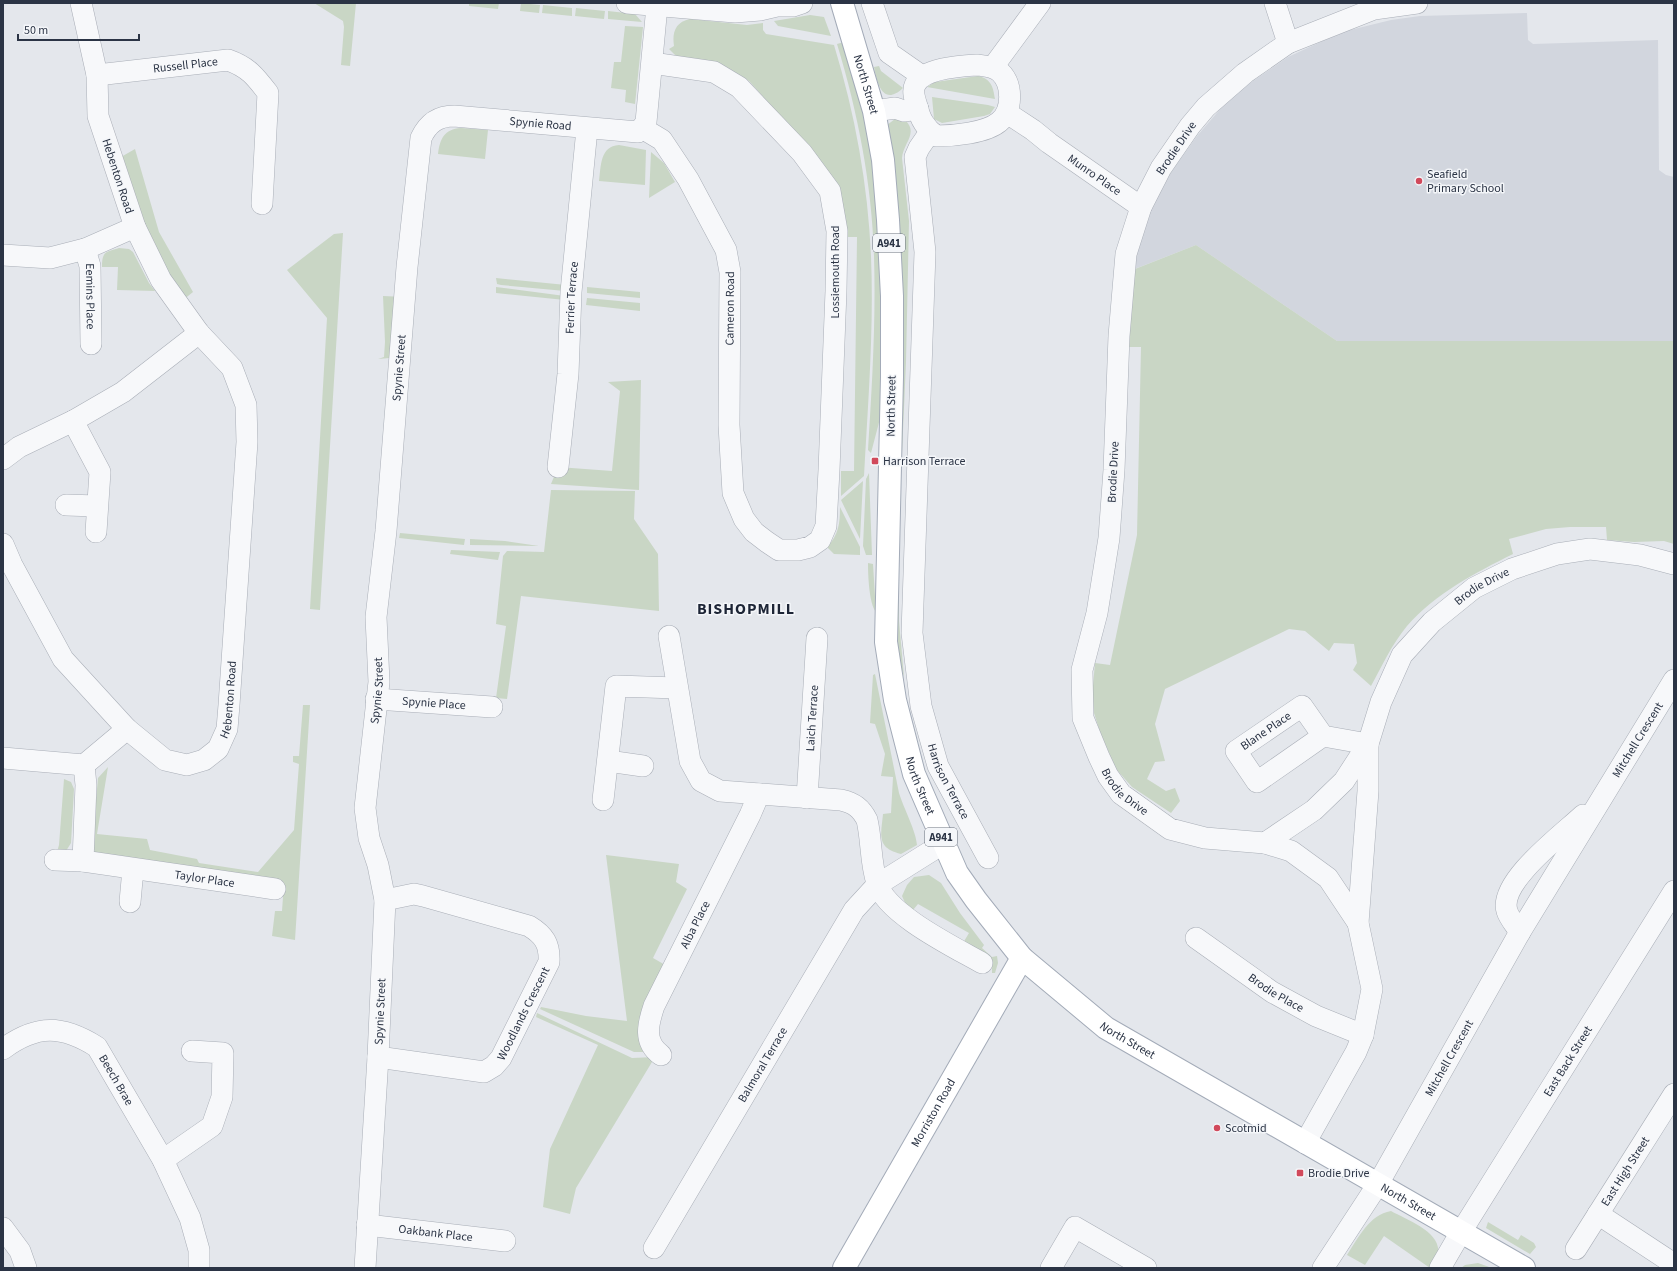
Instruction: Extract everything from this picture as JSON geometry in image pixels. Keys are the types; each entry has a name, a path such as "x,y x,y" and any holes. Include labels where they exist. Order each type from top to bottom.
{"main road":[{"name":"North Street","path":"842,3 884,109 883,160 892,296 891,440 886,642 895,700 914,774 957,873 976,900 1022,958 1106,1028 1524,1268"},
{"name":"Morriston Road","path":"844,1268 1022,958"}],"street":[{"name":"Hebenton Road","path":"3,544 8,568 63,659 126,729 165,760 187,765 204,760 218,749 227,730 247,442 246,405 232,368 199,333 161,280 135,227 98,116 97,75 81,3"},
{"path":"627,3 735,12 769,5 793,6 802,3"},
{"path":"872,3 889,53 922,76"},
{"path":"993,68 1040,3"},
{"path":"1275,3 1288,43"},
{"name":"Brodie Drive","path":"1358,923 1328,878 1291,851 1265,843 1205,838 1170,829 1121,794 1108,776 1083,718 1082,670 1097,613 1109,538 1114,470 1119,336 1126,254 1141,207 1175,146 1206,107 1245,73 1288,43 1374,9 1417,3"},
{"path":"642,128 646,122 657,6"},
{"name":"Russell Place","path":"97,75 228,60 242,65 254,74 268,93 262,204"},
{"name":"Lossiemouth Road","path":"652,63 714,72 738,87 802,153 830,191 836,231 836,291 826,526 820,540 810,547 798,550 779,550"},
{"path":"977,65 993,68 1005,78 1009,88 1010,101 1004,116 987,129 936,136 930,132 922,120 916,103 915,85 922,76 938,70 963,66 977,65"},
{"path":"884,109 904,111 916,103"},
{"name":"Spynie Road","path":"438,119 445,116 454,116 587,129 638,132 642,128"},
{"name":"Munro Place","path":"1004,116 1033,130 1049,144 1141,207"},
{"name":"Spynie Street","path":"365,1268 378,1057 384,900 378,865 369,838 365,808 379,682 376,617 386,531 407,259 421,138 425,129 438,119"},
{"name":"Cameron Road","path":"642,128 662,140 675,158 726,250 730,272 729,425 733,493 744,519 754,532 779,550"},
{"name":"Ferrier Terrace","path":"558,467 568,374 571,292 587,129"},
{"name":"Harrison Terrace","path":"930,132 919,148 915,157 925,252 912,633 921,706 938,766 988,858"},
{"name":"Eemins Place","path":"3,255 50,258 84,250 135,227"},
{"name":"Eemins Place","path":"84,250 90,266 91,344"},
{"path":"3,459 19,447 73,421 123,392 199,333"},
{"path":"73,421 100,472 96,532"},
{"path":"66,505 97,506"},
{"name":"Brodie Drive","path":"1265,843 1314,810 1344,781 1368,744 1381,702 1402,655 1432,622 1474,588 1512,569 1557,554 1590,550 1640,555 1674,564"},
{"path":"669,636 690,761 701,781 720,791 850,802 863,812 870,835 871,853 877,885 897,911 908,920 982,963"},
{"name":"Laich Terrace","path":"807,798 817,638"},
{"name":"Mitchell Crescent","path":"1323,1268 1378,1184 1520,932 1674,680"},
{"path":"603,800 616,686 677,688"},
{"name":"Spynie Place","path":"376,699 492,707"},
{"path":"3,758 84,765 126,729"},
{"path":"1323,736 1368,744"},
{"name":"Brodie Drive","path":"1305,1143 1347,1070 1363,1035 1372,989 1358,923 1368,791 1368,744"},
{"path":"608,761 643,766"},
{"path":"82,861 86,785 84,765"},
{"name":"Alba Place","path":"661,1055 652,1046 648,1034 648,1026 654,1006 750,815 758,794"},
{"name":"Mitchell Crescent","path":"1520,932 1506,910 1509,888 1523,870 1601,799"},
{"name":"Balmoral Terrace","path":"654,1248 854,910 877,885 944,843"},
{"name":"Taylor Place","path":"55,860 82,861 275,889"},
{"path":"130,902 133,869"},
{"name":"East Back Street","path":"1440,1268 1674,891"},
{"name":"Woodlands Crescent","path":"378,1057 472,1072 484,1072 494,1066 501,1058 549,962 550,950 545,940 537,931 529,926 414,894 384,900"},
{"name":"Brodie Place","path":"1196,938 1272,992 1316,1016 1363,1035"},
{"name":"Beech Brae","path":"3,1049 19,1037 40,1030 64,1032 81,1036 98,1047 163,1160 190,1218 199,1250 199,1268"},
{"path":"163,1160 212,1126 222,1097 222,1053 192,1051"},
{"name":"East High Street","path":"1576,1249 1674,1094"},
{"path":"1598,1214 1674,1264"},
{"name":"Oakbank Place","path":"367,1225 505,1241"},
{"path":"1051,1268 1075,1227 1146,1268"},
{"path":"3,1228 20,1250 26,1268"}],"shaded area":[{"name":"Seafield Primary School","path":"1527,13 1528,40 1533,44 1658,40 1659,170 1666,175 1674,177 1673,341 1337,341 1196,245 1132,270 1144,225 1162,185 1197,136 1222,107 1243,88 1288,57 1342,32 1391,20 1420,16"}],"green space":[{"path":"314,3 356,3 350,66 341,65 344,27 343,21"},
{"path":"469,3 499,3 498,9 469,6"},
{"path":"521,3 540,5 539,13 520,11"},
{"path":"543,5 572,8 572,16 542,13"},
{"path":"576,8 605,11 604,19 575,16"},
{"path":"608,11 635,14 642,22 608,19"},
{"path":"810,15 824,17 831,36 778,26 774,21"},
{"path":"690,19 747,25 763,23 763,30 766,34 834,45 854,123 864,176 872,283 870,366 864,476 841,496 841,471 854,471 857,237 845,237 818,161 749,81 724,67 677,57 669,49 674,46 674,33 678,25 685,20"},
{"path":"625,26 643,27 635,104 625,102 626,90 611,88 614,62 621,62"},
{"path":"844,42 862,102 883,210 882,411 871,453 868,450 874,329 873,229 863,149 845,70 837,44"},
{"path":"879,66 881,71 903,88 890,95 882,91 877,80 874,67"},
{"path":"978,76 989,81 995,99 927,87 935,82"},
{"path":"932,97 995,107 990,114 984,116 942,123 934,119"},
{"path":"895,119 905,120 911,129 902,158 909,221 906,362 898,545 899,621 904,677 892,637 887,125"},
{"path":"461,128 488,130 485,159 438,154 440,144 444,136 451,130"},
{"path":"619,145 646,150 645,185 599,181 601,163 605,153 613,146"},
{"path":"135,149 159,232 193,292 178,304 114,161"},
{"path":"651,152 664,163 675,182 649,198"},
{"path":"343,233 320,610 310,609 327,318 287,270 334,234"},
{"path":"1196,245 1337,341 1673,341 1674,544 1664,541 1634,542 1607,540 1606,527 1546,529 1509,539 1513,554 1470,576 1443,594 1418,614 1407,626 1392,648 1371,686 1353,670 1357,663 1354,644 1334,643 1329,651 1305,631 1289,629 1165,689 1155,724 1165,761 1155,762 1147,779 1166,791 1175,788 1180,801 1171,813 1132,787 1116,769 1100,732 1094,713 1092,697 1095,663 1110,665 1137,535 1141,347 1123,347 1135,269"},
{"path":"119,248 129,249 133,252 149,283 155,291 117,290 118,267 102,267 102,262 106,253"},
{"path":"496,278 566,285 565,291 501,285 497,284"},
{"path":"496,287 565,296 565,300 496,293"},
{"path":"587,287 640,292 640,298 587,293"},
{"path":"383,296 404,297 401,357 378,359 384,357 385,342"},
{"path":"587,298 640,303 640,311 586,305"},
{"path":"641,380 639,490 551,484 558,467 612,471 620,391 608,382"},
{"path":"869,473 872,555 866,555 863,546 866,479"},
{"path":"863,481 860,539 841,500"},
{"path":"551,490 635,491 634,519 658,554 659,611 521,596 507,699 496,698 506,626 496,624 503,556 507,551 544,552"},
{"path":"840,507 860,547 860,555 834,554 827,547 834,538 838,528"},
{"path":"400,533 465,539 464,545 399,538"},
{"path":"470,539 505,541 539,546 470,545"},
{"path":"451,550 500,552 498,560 450,554"},
{"path":"868,563 873,564 876,612 870,596"},
{"path":"875,674 899,793 917,845 901,854 887,848 882,840 881,834 883,814 891,813 893,777 881,776 885,754 875,724 870,723 873,675"},
{"path":"303,705 310,705 295,940 272,936 275,911 282,911 284,883 223,875 95,853 92,843 98,778 108,767 97,834 147,839 150,850 197,859 199,863 258,872 294,830 299,764 293,762 293,756 299,756"},
{"path":"64,779 71,782 74,789 71,843 66,851 57,852 59,845"},
{"path":"606,855 679,864 676,882 687,889 653,958 667,966 649,1052 634,1052 540,1009 541,1007 586,1016 627,1021"},
{"path":"929,875 941,883 960,913 984,945 982,948 992,957 997,956 998,963 995,973 992,973 992,964 963,943 969,933 918,904 913,910 906,905 902,896 907,885 914,877"},
{"path":"537,1013 632,1058 655,1057 576,1188 570,1214 543,1207 550,1149 598,1045 536,1017"},
{"path":"1391,1211 1422,1228 1435,1239 1438,1246 1438,1254 1430,1268 1384,1236 1365,1265 1347,1255 1360,1234 1371,1222 1383,1213"},
{"path":"1488,1222 1518,1240 1521,1235 1534,1243 1536,1247 1530,1254 1486,1228"},
{"path":"1478,1263 1492,1268 1461,1268 1465,1265"}],"place":[{"name":"Seafield Primary School","path":"1419,181"},
{"name":"Harrison Terrace","path":"875,461"},
{"name":"Scotmid","path":"1217,1128"},
{"name":"Brodie Drive","path":"1300,1173"}],"district":[{"name":"BISHOPMILL","path":"746,608"}]}
